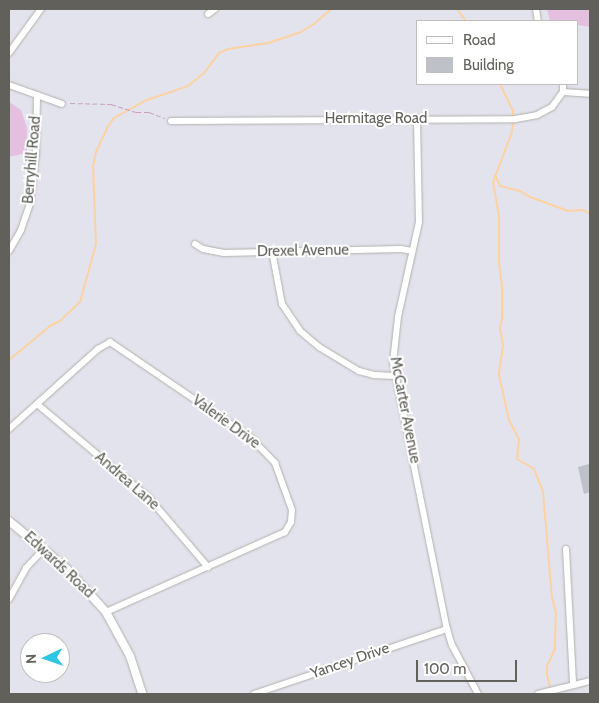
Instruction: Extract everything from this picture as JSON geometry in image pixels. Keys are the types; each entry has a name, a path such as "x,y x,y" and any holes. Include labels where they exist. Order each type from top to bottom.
{"street":[{"path":"9,53 41,9"},
{"path":"208,14 215,9"},
{"path":"9,85 62,104"},
{"path":"562,85 564,92 590,94"},
{"name":"Hermitage Road","path":"171,121 512,119 544,112 560,100 564,92"},
{"name":"Berryhill Road","path":"9,251 21,230 30,204 36,154 37,95"},
{"name":"McCarter Avenue","path":"416,119 416,172 420,212 394,343 395,376 447,629 452,645 478,694"},
{"name":"Drexel Avenue","path":"195,244 217,252 400,249 412,251"},
{"path":"272,251 282,304 300,331 319,347 359,371 374,375 395,376"},
{"name":"Valerie Drive","path":"9,429 98,349 110,342 262,446 275,463 289,498 293,515 290,526 278,537 106,612"},
{"name":"Andrea Lane","path":"38,404 149,498 208,567"},
{"name":"Edwards Road","path":"9,520 80,581 106,612 130,656 142,694"},
{"path":"9,599 26,568 44,549"},
{"path":"566,549 573,684"},
{"name":"Yancey Drive","path":"254,694 447,629"},
{"path":"538,694 590,681"}],"path":[{"path":"62,104 111,104 159,115"}],"shaded area":[{"path":"547,9 590,10 590,27 579,25 579,20 550,20"},
{"path":"9,102 21,110 27,128 27,153 9,157"}],"building":[{"path":"589,464 590,492 584,494 578,467"}],"waterway":[{"path":"9,360 50,326 60,321 80,302 96,244 93,166 96,152 107,128 114,118 147,100 188,86 204,73 219,53 228,49 268,43 299,33 314,24 331,9"},
{"path":"457,9 465,20"},
{"path":"500,85 513,111 513,116"},
{"path":"513,121 512,132 493,182 499,215 499,262 502,286 502,318 500,328 503,345 499,375 509,420 519,440 517,459 534,469 543,491 552,598 556,612 555,649 547,666 550,686"},
{"path":"495,175 500,186 520,191 530,197 568,211 583,210 590,214"}]}
